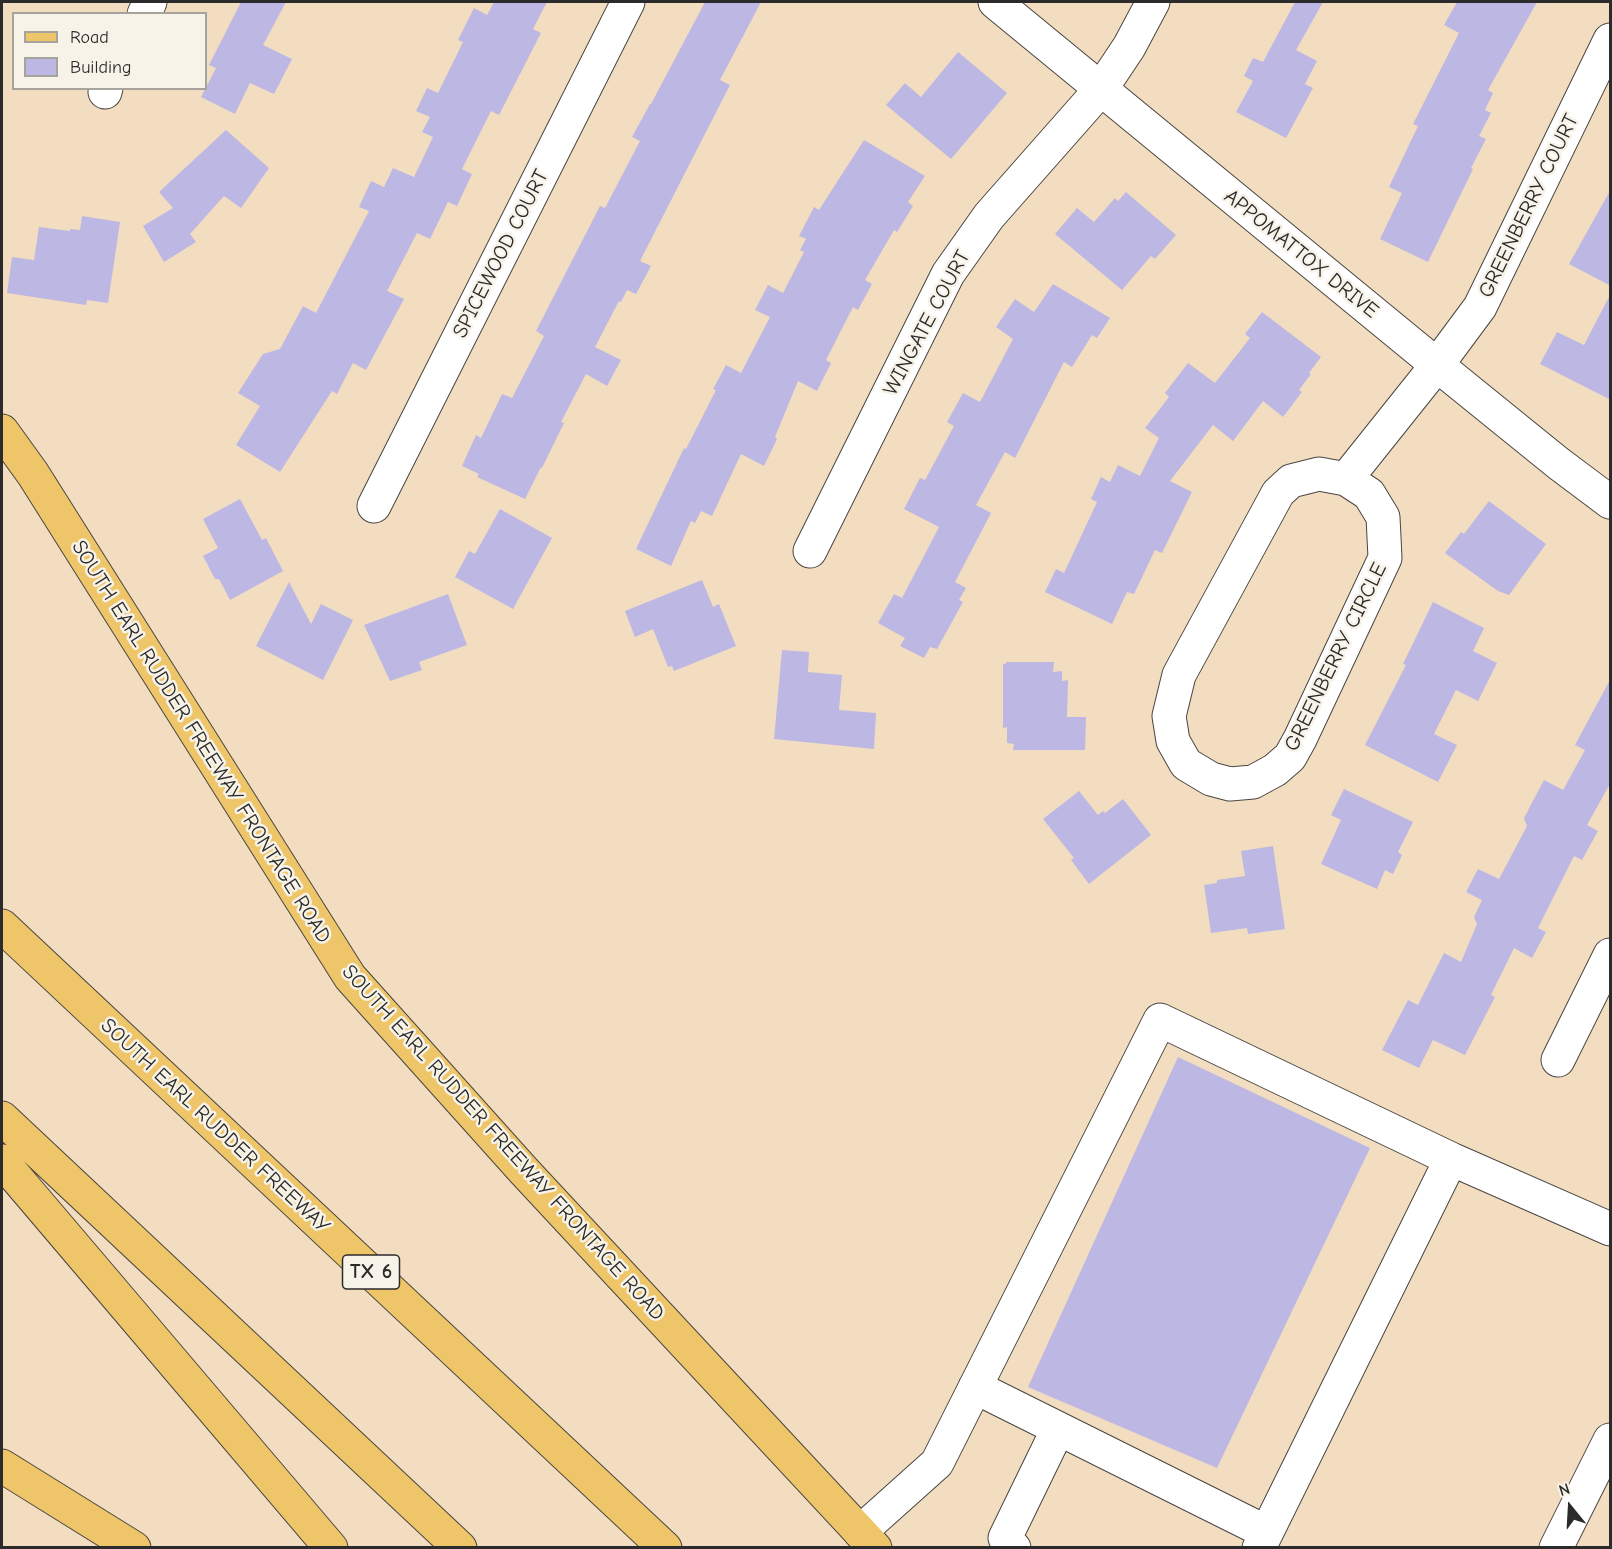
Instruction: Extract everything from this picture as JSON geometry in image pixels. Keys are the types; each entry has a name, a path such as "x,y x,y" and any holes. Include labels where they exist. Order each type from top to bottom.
{"main road":[{"name":"SOUTH EARL RUDDER FREEWAY FRONTAGE ROAD","path":"2,431 33,474 350,977 524,1171 867,1540"},
{"name":"SOUTH EARL RUDDER FREEWAY","path":"2,926 665,1548"},
{"path":"2,1118 460,1548"},
{"path":"2,1161 331,1548"},
{"path":"2,1466 134,1548"}],"street":[{"name":"SPICEWOOD COURT","path":"374,506 628,2"},
{"name":"APPOMATTOX DRIVE","path":"995,2 1437,365 1558,463 1611,502"},
{"name":"WINGATE COURT","path":"810,551 948,274 989,216 1101,89 1129,47 1153,2"},
{"name":"GREENBERRY COURT","path":"1437,365 1480,307 1611,40"},
{"path":"1346,479 1437,365"},
{"name":"GREENBERRY CIRCLE","path":"1319,474 1346,479 1369,494 1383,517 1385,558 1290,756 1275,770 1253,782 1230,784 1211,779 1186,764 1173,741 1169,716 1179,675 1278,493 1290,481 1319,474"},
{"path":"1558,1060 1611,956"},
{"path":"867,1540 937,1463 1160,1020 1451,1159 1611,1228"},
{"path":"975,1387 1058,1429 1262,1540 1451,1159"},
{"path":"1014,1548 1005,1538 1058,1429"},
{"path":"1557,1548 1611,1440"}],"building":[{"path":"241,2 286,2 263,45 292,59 274,94 250,83 235,114 201,97 205,90 207,90 216,68 209,65"},
{"path":"494,2 547,2 533,29 541,33 499,115 491,111 462,169 472,174 457,206 448,202 430,239 417,233 387,291 404,299 366,370 353,363 337,394 332,391 280,472 236,445 260,406 238,393 263,354 280,349 303,306 316,313 369,211 359,207 371,181 384,187 393,168 414,177 433,137 422,132 430,117 416,111 427,88 438,93 463,42 458,40 474,8 487,15"},
{"path":"705,2 761,2 720,80 730,85 640,261 651,266 636,294 627,290 621,302 619,301 595,347 621,360 607,386 586,374 525,499 477,477 479,474 462,466 476,435 481,438 502,394 512,398 544,336 536,331 600,206 605,208 640,141 632,137"},
{"path":"1295,2 1323,2 1296,50 1317,61 1305,84 1313,88 1286,138 1236,112 1253,81 1244,76 1253,58 1263,62"},
{"path":"1457,2 1537,2 1488,90 1493,93 1485,110 1491,113 1479,136 1486,139 1428,262 1380,239 1402,193 1389,187 1418,126 1413,124 1459,33 1444,25"},
{"path":"958,52 1007,93 951,159 886,105 905,83 921,97"},
{"path":"226,130 269,168 241,208 224,196 190,234 196,242 164,262 143,226 173,208 159,192"},
{"path":"864,140 925,176 908,202 913,206 897,232 894,230 865,280 872,284 858,310 853,307 826,360 831,363 817,391 798,381 775,437 777,439 764,466 741,454 712,516 701,511 695,523 691,521 671,566 636,549 684,448 686,449 716,390 713,389 726,365 741,373 770,317 755,310 768,285 783,293 804,252 800,250 806,239 799,236 814,207 819,210"},
{"path":"1611,189 1611,286 1569,264"},
{"path":"1126,192 1176,235 1155,259 1151,256 1122,290 1055,234 1077,208 1094,222 1115,198 1118,201"},
{"path":"82,216 120,222 108,303 87,300 86,305 7,293 12,257 34,260 39,227 80,230"},
{"path":"1053,284 1110,318 1097,338 1092,335 1072,367 1064,362 1015,458 1005,452 976,505 991,513 955,582 966,588 959,600 963,602 937,649 930,647 924,658 900,646 905,638 878,623 894,594 902,598 939,527 904,509 920,478 925,480 954,426 947,422 963,393 980,402 1013,339 996,327 1015,299 1034,312"},
{"path":"1611,293 1611,400 1540,364 1557,332 1584,345"},
{"path":"1262,312 1321,357 1299,390 1302,392 1283,417 1263,401 1233,441 1213,425 1170,481 1192,492 1162,553 1155,550 1134,594 1127,592 1112,624 1045,592 1056,569 1064,573 1097,502 1091,499 1101,477 1110,482 1118,465 1140,476 1159,438 1145,428 1169,397 1165,393 1188,363 1215,383 1250,338 1245,334"},
{"path":"240,499 262,540 266,538 283,571 230,600 219,579 215,579 203,556 218,548 203,519"},
{"path":"1489,501 1546,544 1509,595 1498,591 1445,553 1461,532 1464,534"},
{"path":"500,509 552,538 513,609 455,577 469,551 475,554"},
{"path":"702,580 713,607 719,604 736,646 674,671 672,666 668,667 653,629 635,637 625,611"},
{"path":"289,582 311,624 321,604 353,620 323,680 256,646"},
{"path":"448,594 467,645 419,662 422,670 390,681 364,625"},
{"path":"1433,602 1484,628 1473,651 1497,663 1478,701 1456,690 1434,734 1457,745 1438,782 1365,745 1406,665 1403,664"},
{"path":"782,650 809,652 808,672 842,675 839,710 876,713 874,749 774,739"},
{"path":"1006,662 1054,662 1053,672 1062,671 1062,681 1068,680 1067,717 1086,717 1085,750 1013,750 1014,744 1007,743 1007,727 1003,728 1003,664"},
{"path":"1611,678 1611,782 1587,825 1598,831 1582,860 1574,856 1538,928 1546,932 1532,958 1514,948 1491,995 1495,997 1465,1055 1433,1040 1419,1068 1382,1050 1408,1000 1418,1005 1444,953 1461,962 1477,924 1474,917 1482,900 1466,892 1478,869 1499,879 1527,826 1524,818 1544,780 1563,790 1585,750 1575,745"},
{"path":"1344,789 1413,822 1398,852 1402,855 1393,874 1385,870 1377,889 1321,864 1341,820 1331,815"},
{"path":"1079,791 1098,815 1103,811 1105,813 1123,799 1151,835 1089,884 1071,860 1074,858 1043,819"},
{"path":"1273,846 1285,929 1248,934 1247,928 1211,933 1204,885 1217,883 1217,880 1245,876 1241,851"},
{"path":"1178,1057 1370,1148 1217,1468 1028,1387"}]}
